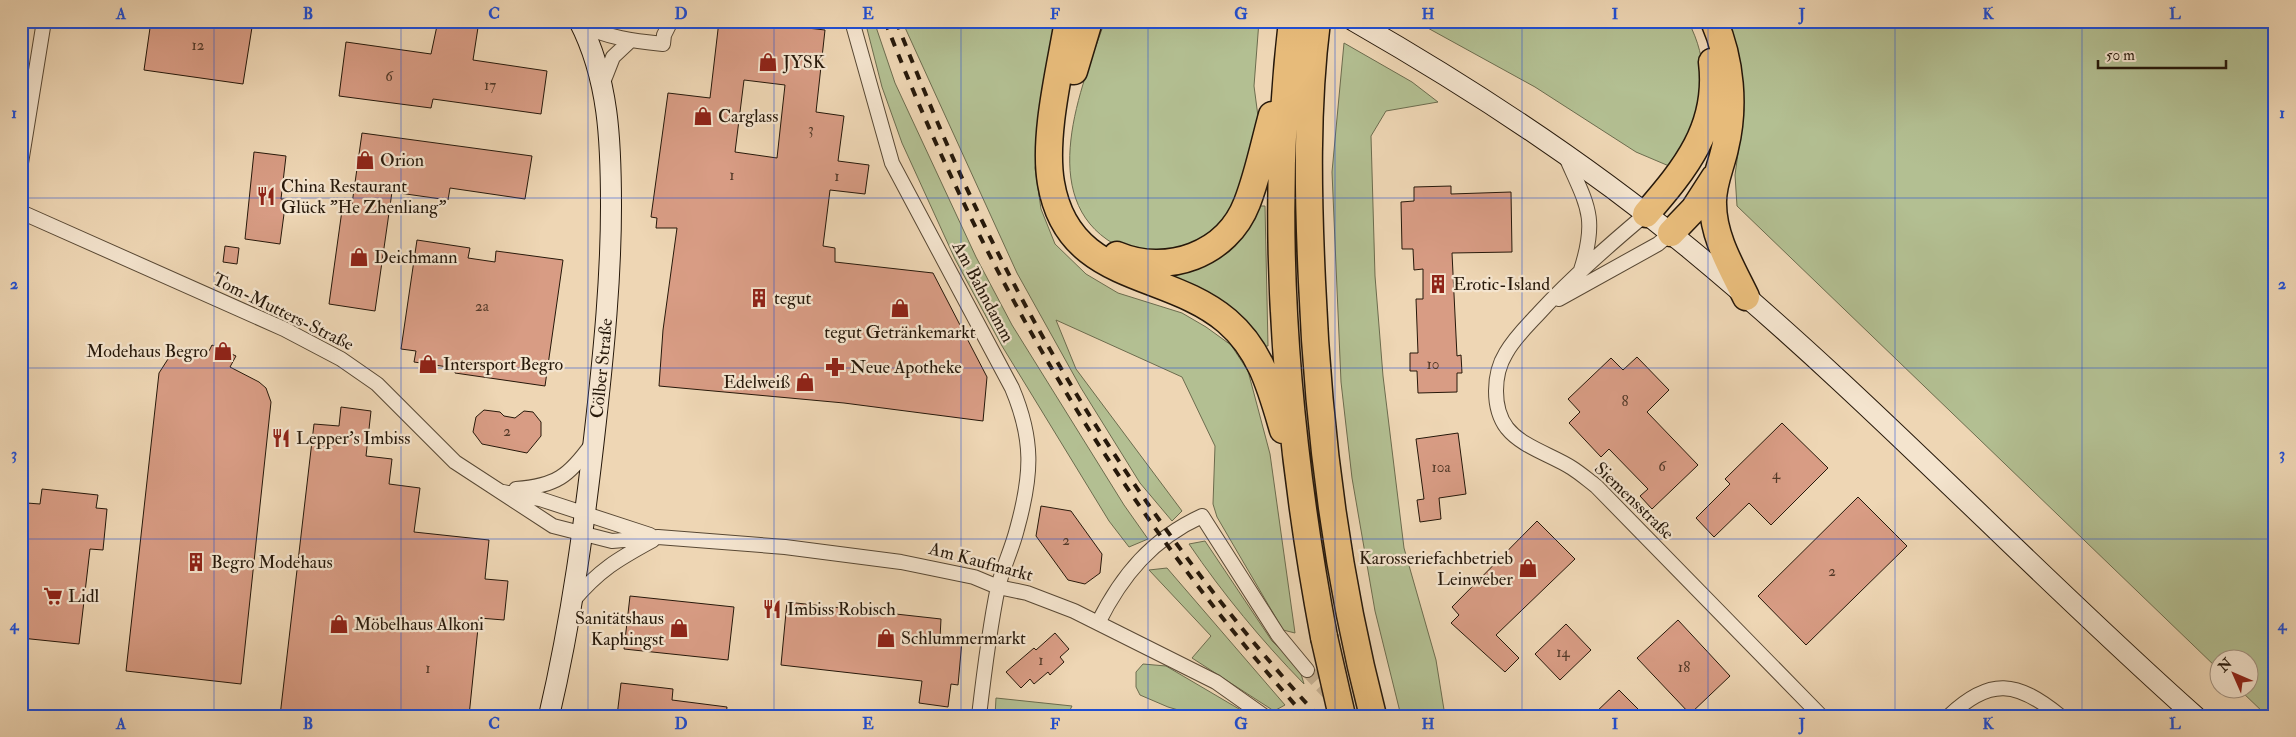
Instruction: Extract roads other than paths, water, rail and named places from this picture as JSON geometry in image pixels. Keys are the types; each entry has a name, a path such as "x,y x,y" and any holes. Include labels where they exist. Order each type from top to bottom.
{"highway":[{"path":"1068,21 1051,127 1050,163 1054,196 1061,215 1082,244 1100,259 1119,270 1196,301 1226,320 1240,333 1250,346 1267,376 1298,478"},
{"path":"1089,21 1079,52 1060,131 1059,167 1061,182 1070,210 1088,235 1112,253 1142,263 1157,264 1187,259 1212,246 1233,227 1247,202 1304,61 1323,21"},
{"path":"1292,21 1304,61 1315,351 1323,443 1335,534 1352,625 1373,716"},
{"path":"1317,21 1304,61 1281,158 1282,245 1285,326 1298,478 1309,556 1324,637 1342,716"},
{"path":"1646,214 1690,159 1706,125 1713,88 1712,69 1710,50 1700,21"},
{"path":"1714,21 1728,69 1731,111 1729,133 1712,203 1718,237 1746,297"},
{"path":"1671,234 1694,209 1718,173"}],"main road":[{"path":"1354,21 1438,70 1566,156 1671,234 1746,297 1884,421 2002,536 2195,716"},
{"name":"Cölber Straße","path":"549,716 572,602 586,513 605,339 611,236 611,149 606,104 594,56 580,23"}],"street":[{"path":"21,163 44,21"},
{"path":"580,23 599,34 630,41 663,44 664,35 671,21"},
{"name":"Am Bahndamm","path":"852,21 892,163 964,295 1023,413 1028,434 1030,456 1026,491 1017,530 998,587 978,716"},
{"path":"602,86 614,57 630,41"},
{"name":"Siemensstraße","path":"1566,156 1588,208 1591,222 1587,251 1581,270"},
{"name":"Tom-Mutters-Straße","path":"21,212 284,329 341,359 377,384 454,462 544,522 583,534"},
{"name":"Siemensstraße","path":"1646,214 1581,270 1545,307 1505,354 1497,379 1496,397 1500,417 1508,429 1519,439 1572,468 1596,486 1821,716"},
{"name":"Siemensstraße","path":"1545,307 1632,259 1671,234"},
{"path":"498,491 530,488 552,483 569,472 594,440"},
{"name":"Tom-Mutters-Straße","path":"498,491 540,499 586,513"},
{"name":"Am Kaufmarkt","path":"586,513 658,537"},
{"path":"1098,623 1130,572 1152,546 1179,526 1202,516 1278,635 1307,670"},
{"name":"Am Kaufmarkt","path":"583,534 612,541 658,537 785,547 901,562 944,569 974,577 998,587 1027,593 1098,623 1216,682 1264,716"},
{"path":"572,602 591,579 610,563 658,537"},
{"path":"1949,716 1976,694 1994,687 2010,688 2028,695 2045,703 2060,716"}],"tunnel":[{"path":"1307,670 1334,699"}],"railway":[{"path":"885,21 924,117 967,210 1013,300 1063,388 1117,473 1175,556 1238,637 1305,716"},
{"path":"896,21 944,137 983,223 1065,375 1141,494 1183,552 1226,609 1318,716"}],"place":[{"name":"JYSK","path":"768,62"},
{"name":"Carglass","path":"703,116"},
{"name":"Orion","path":"365,160"},
{"name":"China Restaurant Glück \"He Zhenliang\"","path":"266,196"},
{"name":"Deichmann","path":"359,257"},
{"name":"Erotic-Island","path":"1438,284"},
{"name":"tegut","path":"759,298"},
{"name":"tegut Getränkemarkt","path":"900,308"},
{"name":"Modehaus Begro","path":"223,351"},
{"name":"Intersport Begro","path":"428,364"},
{"name":"Neue Apotheke","path":"835,367"},
{"name":"Edelweiß","path":"805,382"},
{"name":"Lepper's Imbiss","path":"281,438"},
{"name":"Begro Modehaus","path":"196,562"},
{"name":"Karosseriefachbetrieb Leinweber","path":"1528,568"},
{"name":"Lidl","path":"53,596"},
{"name":"Imbiss Robisch","path":"772,609"},
{"name":"Möbelhaus Alkoni","path":"339,624"},
{"name":"Sanitätshaus Kaphingst","path":"679,628"},
{"name":"Schlummermarkt","path":"886,638"}]}
